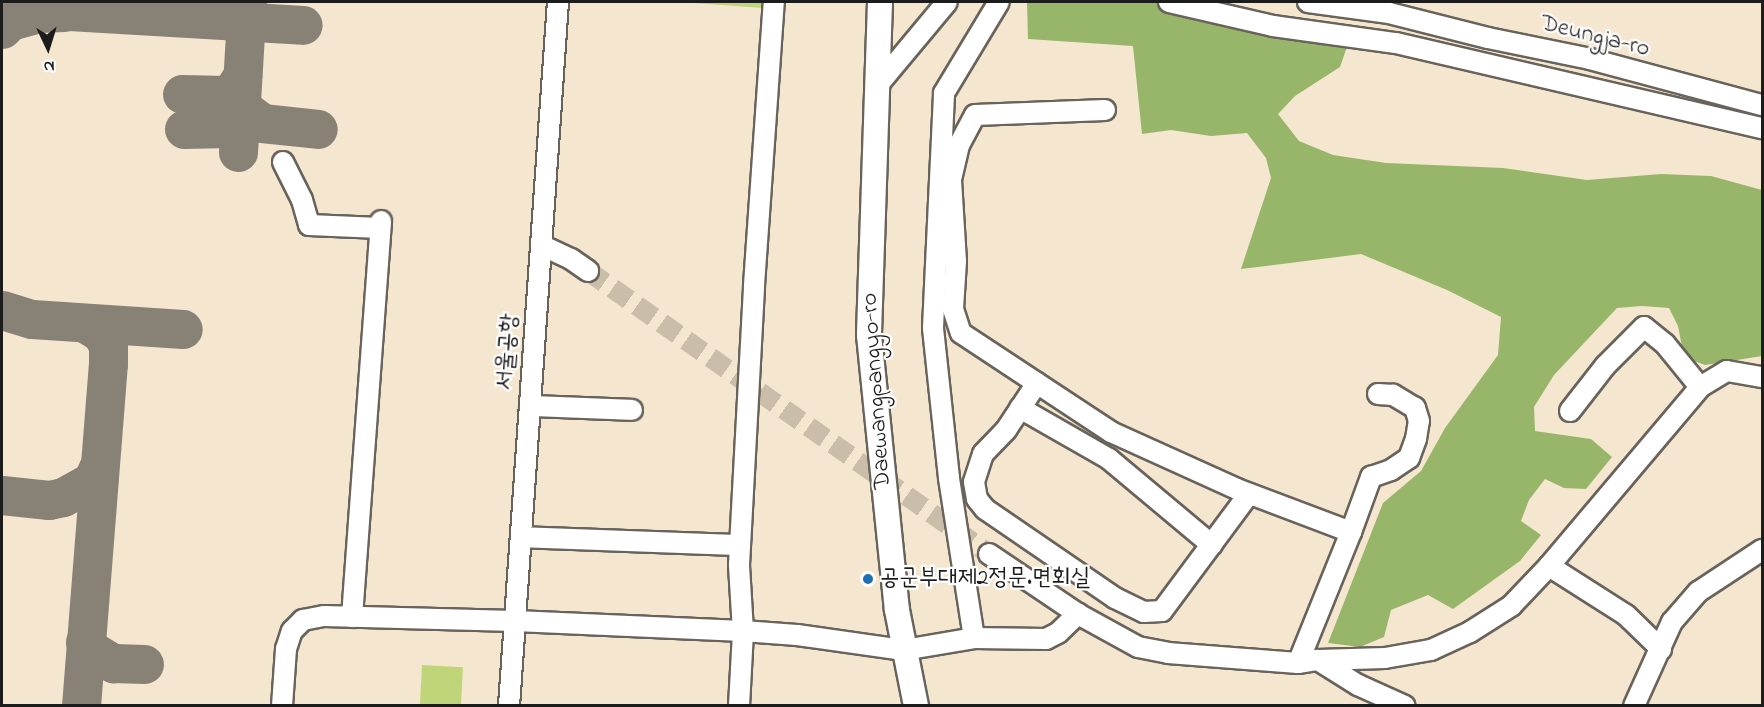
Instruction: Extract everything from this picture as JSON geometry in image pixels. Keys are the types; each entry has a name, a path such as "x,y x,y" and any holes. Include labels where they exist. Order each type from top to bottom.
{"main road":[{"name":"Daewangpangyo-ro","path":"880,2 868,335 883,496 904,650 916,705"}],"street":[{"name":"서울공항","path":"509,705 558,2"},
{"path":"739,705 743,631 740,545 754,285 774,2"},
{"path":"877,86 947,2"},
{"path":"974,638 948,478 933,328 945,93 999,2"},
{"path":"1169,2 1273,26 1396,43 1762,128"},
{"name":"Deungja-ro","path":"1308,2 1389,13 1488,38 1590,59 1762,105"},
{"path":"1105,110 975,115 959,145 951,180 956,261 953,309 962,333 1111,432 1190,470 1351,532"},
{"path":"283,162 302,200 309,225 380,225 352,617"},
{"path":"541,245 571,259 588,271"},
{"path":"1570,411 1605,366 1644,327 1665,344 1700,387"},
{"path":"989,554 1078,614 1138,647 1168,653 1298,663 1318,660 1385,658 1431,651 1470,632 1511,606 1549,566 1700,387 1727,371 1762,377"},
{"path":"1037,383 1006,430 983,454 974,482 977,499 985,509 1115,598 1144,612 1162,611 1249,494"},
{"path":"1298,663 1371,477 1391,470 1409,458 1416,439 1419,421 1415,408 1393,395 1378,394"},
{"path":"530,406 632,410"},
{"path":"1020,408 1109,459 1212,546"},
{"path":"521,537 740,545"},
{"path":"1634,705 1672,622 1698,592 1762,550"},
{"path":"1549,566 1626,615 1661,649"},
{"path":"282,705 286,649 292,631 303,620 324,616 515,621 743,631 797,635 904,650 974,638 1046,639 1059,633 1078,614"},
{"path":"1318,660 1358,685 1405,705"}],"green space":[{"path":"679,2 764,2 764,8"},
{"path":"1027,2 1166,2 1349,41 1340,67 1295,96 1278,114 1299,141 1333,155 1386,163 1503,168 1587,180 1661,174 1711,176 1762,190 1762,356 1705,365 1684,357 1678,326 1669,308 1642,306 1617,308 1554,375 1534,407 1535,431 1591,439 1612,457 1586,489 1564,488 1545,479 1529,500 1521,521 1541,535 1520,561 1453,609 1428,595 1391,610 1384,637 1360,647 1328,643 1383,503 1421,471 1445,428 1498,355 1501,317 1447,290 1361,254 1241,269 1271,178 1266,158 1247,133 1211,136 1171,130 1142,134 1133,46 1028,39"},
{"path":"422,665 463,667 461,706 420,705"}],"taxiway":[{"path":"33,2 69,11 303,25"},
{"path":"238,152 247,2"},
{"path":"2,29 10,21 39,13 64,12"},
{"path":"182,94 225,95 233,90 242,76"},
{"path":"240,101 245,110 262,123 318,129"},
{"path":"184,129 229,128 239,116"},
{"path":"2,310 32,319 183,329"},
{"path":"81,706 108,364 108,345 101,333 85,323"},
{"path":"2,495 49,500 63,497 92,481 99,466"},
{"path":"85,642 91,650 113,663 144,664"}],"tunnel":[{"path":"588,271 989,554"}],"place":[{"name":"공군부대제2정문.면회실","path":"868,579"}]}
